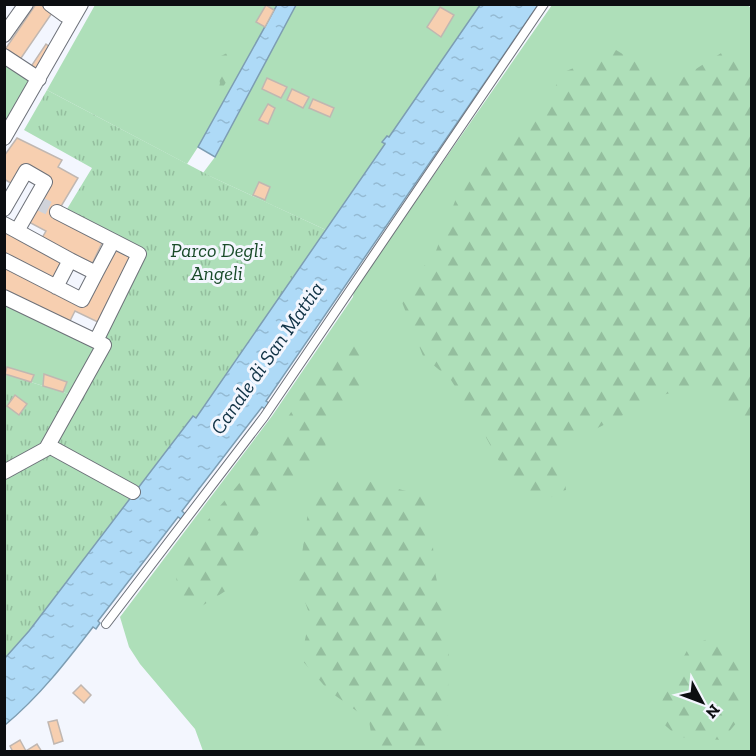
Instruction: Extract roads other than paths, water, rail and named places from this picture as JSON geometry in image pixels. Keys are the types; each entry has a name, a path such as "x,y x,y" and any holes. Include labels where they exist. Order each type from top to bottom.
{"street":[{"path":"4,35 26,4"},
{"path":"50,4 65,15 72,4"},
{"path":"4,138 81,4"},
{"path":"4,56 39,79"},
{"path":"4,208 10,188 26,171 45,182 35,201 11,227 96,273"},
{"path":"10,188 35,201"},
{"path":"4,472 49,446 100,343 139,254 57,212"},
{"path":"4,260 82,300 113,241"},
{"path":"56,287 70,260"},
{"path":"4,297 100,343"},
{"path":"49,446 132,492"}],"lane":[{"path":"106,624 264,417 544,4"}],"water":[{"path":"277,5 296,5 215,157 198,147"},
{"name":"Canale di San Mattia","path":"480,5 538,5 266,401 269,403 265,409 262,407 182,511 185,514 181,519 178,517 98,621 100,623 96,629 93,627 41,691 5,725 5,658 29,631 193,416 196,418 385,144 382,142 387,136 389,137"}],"tunnel":[{"path":"36,202 57,212"}],"park label":[{"name":"Parco Degli Angeli","path":"217,262"}]}
